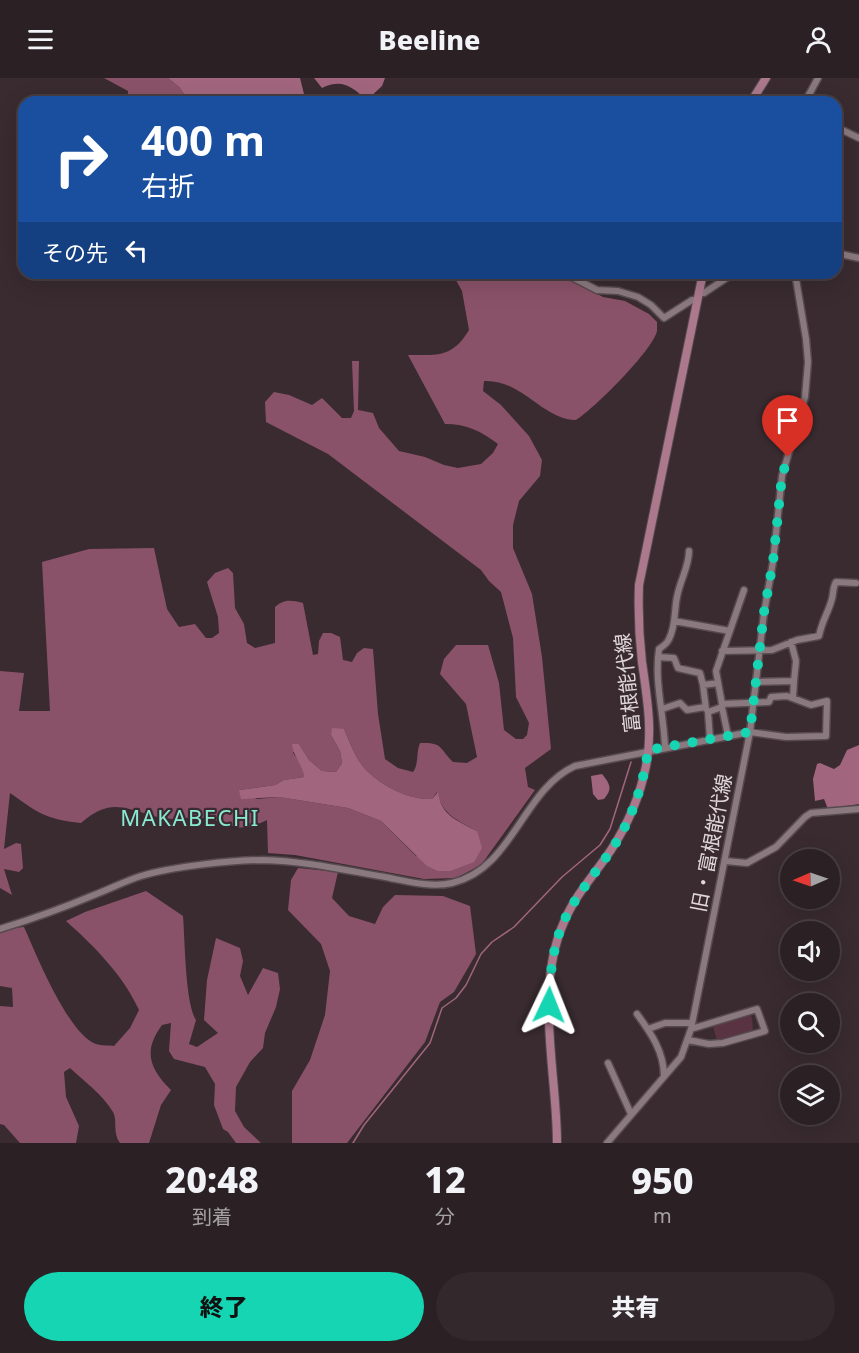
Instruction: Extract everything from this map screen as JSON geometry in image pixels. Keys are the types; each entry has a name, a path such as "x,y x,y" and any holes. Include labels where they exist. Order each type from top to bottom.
{"main road":[{"path":"755,96 766,78"},
{"name":"富根能代線","path":"557,1143 549,1005 554,952 573,904 612,849 631,814 640,790 648,750 650,722 638,619 639,585 702,279"}],"street":[{"path":"808,96 818,78"},
{"path":"842,130 859,138"},
{"path":"842,254 859,258"},
{"path":"576,279 597,290 618,291 638,297 651,305 664,318 725,279"},
{"name":"旧・富根能代線","path":"607,1143 681,1057 688,1040 750,732 782,476 797,430 807,385 806,339 796,279"},
{"path":"665,748 656,668 659,649 668,642 674,621 677,598 684,572 689,563 689,550"},
{"path":"722,651 760,652 819,636 822,619 832,601 833,587 836,582 856,583"},
{"path":"728,736 716,671 744,590"},
{"path":"674,621 730,631"},
{"path":"791,642 796,661 793,698"},
{"path":"658,657 674,658 678,668 700,673 710,739"},
{"path":"756,682 794,681"},
{"path":"703,685 718,683"},
{"path":"0,929 41,917 141,876 211,865 261,860 285,861 417,883 452,883 470,876 496,856 547,785 575,766 750,732 786,737 825,736 827,701 811,705 793,698 771,697 769,702 753,702 706,710 687,710 680,703 662,709"},
{"path":"648,700 659,698"},
{"path":"724,861 747,863 776,847 805,817 812,813 859,809"},
{"path":"648,1029 665,1023 691,1026 757,1009 765,1031 723,1043 709,1044 688,1040"},
{"path":"637,1014 662,1056 664,1077"},
{"path":"608,1063 631,1114"}],"shaded area":[{"path":"104,78 168,78 186,96 128,96 128,91"},
{"path":"168,78 300,78 304,94 303,96 186,96"},
{"path":"314,78 385,78 382,86 371,96 362,96 341,84 322,88"},
{"path":"455,279 568,279 603,297 625,301 649,314 657,322 657,331 653,340 634,365 576,420 553,414 510,386 484,381 483,391 501,405 529,436 542,460 540,476 519,501 513,525 513,548 532,594 542,657 551,749 525,768 528,787 535,790 481,865 456,878 424,879 295,855 268,853 267,820 242,828 205,818 172,819 115,807 105,808 81,823 42,814 10,793 4,849 16,843 21,844 23,868 19,872 4,869 12,895 0,888 0,671 24,673 19,711 50,711 42,562 89,549 154,548 167,609 179,627 195,624 206,638 212,638 219,633 218,617 207,582 215,573 228,568 233,573 235,608 244,624 247,643 255,648 275,643 275,607 288,601 303,603 313,655 318,654 319,641 323,633 331,633 340,637 343,660 352,662 357,653 364,648 373,649 378,714 385,759 398,768 413,772 420,743 437,745 453,762 467,763 477,757 466,704 440,674 444,659 456,645 488,645 499,683 504,730 516,739 523,739 527,735 529,723 516,697 513,638 501,592 481,570 328,454 266,422 265,402 274,392 289,395 312,405 322,398 342,418 351,418 354,411 352,361 359,361 358,410 373,413 379,428 399,451 458,468 481,464 493,453 498,444 473,429 445,424 408,355 443,353 457,346 469,330 462,291","holes":["344,729 367,771 389,787 406,795 423,799 432,799 437,792 447,812 477,831 416,856 381,821 348,808 279,797 257,799 239,790 275,785 284,780 304,777 303,766 293,753 299,744 309,760 322,771 336,772 342,763 340,751 331,735"]},
{"path":"332,728 344,729 363,767 389,787 406,795 423,799 432,799 438,792 443,807 452,817 477,831 482,848 474,862 450,871 438,871 427,866 381,821 348,808 279,797 241,799 239,790 275,785 284,780 304,777 292,744 299,744 309,760 322,771 336,772 342,763 340,751 331,735"},
{"path":"859,745 859,804 828,809 824,799 815,801 813,779 817,764 820,763 834,769 840,765 847,750"},
{"path":"602,774 609,784 609,789 604,799 598,800 593,794 591,776"},
{"path":"298,868 338,872 332,898 349,916 375,924 383,907 395,895 443,896 470,906 476,954 454,992 440,1002 425,1042 347,1143 292,1143 292,1091 310,1060 325,1015 330,971 321,944 288,910 291,880"},
{"path":"146,891 183,916 188,986 192,1012 196,1020 189,1044 197,1047 218,1033 204,1020 207,980 216,938 240,948 243,961 240,976 248,995 263,968 278,973 280,989 276,1007 265,1033 263,1048 250,1062 236,1087 235,1111 244,1127 261,1143 236,1143 223,1129 214,1105 215,1084 205,1067 174,1059 169,1051 171,1023 162,1025 152,1043 153,1067 171,1090 161,1105 149,1143 120,1143 116,1134 113,1112 109,1106 70,1068 64,1072 66,1097 79,1126 76,1143 20,1143 4,1125 0,1124 0,1006 13,1007 12,988 0,986 0,929 24,927 54,992 75,1025 85,1037 96,1044 114,1046 130,1028 139,1010 125,985 107,962 66,921"},
{"path":"749,1013 753,1029 748,1035 717,1041 712,1023"}],"waterway":[{"path":"353,1143 364,1125 430,1043 442,1008 456,998 466,985 481,954 492,942 514,927 562,877 600,845 610,829 631,762"}],"district":[{"name":"MAKABECHI","path":"190,817"}],"route":[{"path":"549,1005 549,985 558,937 573,904 612,849 631,814 640,790 648,750 750,732 782,476 788,457"}]}
